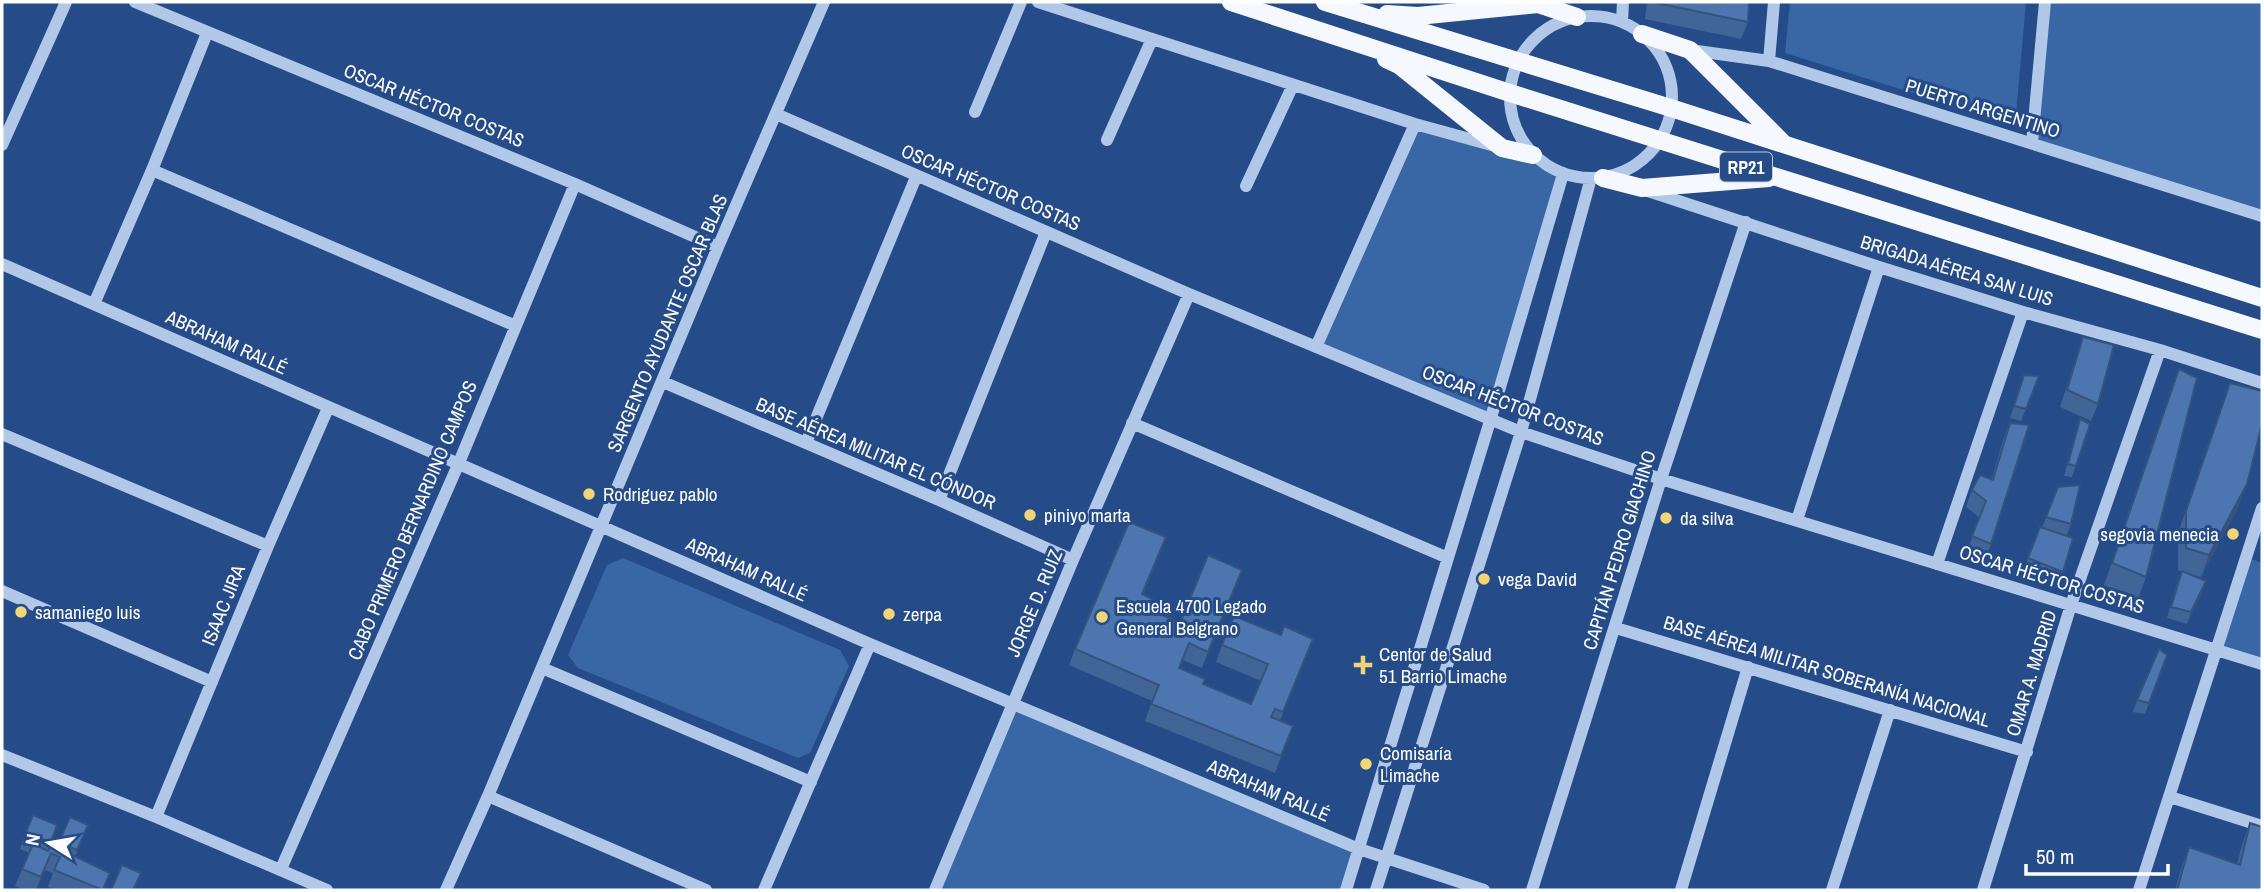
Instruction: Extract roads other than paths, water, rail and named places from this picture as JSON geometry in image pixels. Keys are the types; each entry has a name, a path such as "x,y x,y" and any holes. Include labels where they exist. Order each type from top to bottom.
{"main road":[{"name":"RP21","path":"1231,2 1510,93 2262,330"},
{"name":"RP21","path":"1325,2 1671,108 2262,298"},
{"path":"1357,12 1418,16 1535,3 1581,16"},
{"path":"1642,34 1690,50 1786,146"},
{"path":"1349,40 1399,65 1502,148 1533,155"},
{"path":"1597,178 1642,188 1779,177"}],"street":[{"path":"2,145 66,2"},
{"name":"OSCAR HÉCTOR COSTAS","path":"135,2 575,184 718,247"},
{"name":"SARGENTO AYUDANTE OSCAR BLAS","path":"446,890 824,2"},
{"path":"975,112 1021,2"},
{"path":"1038,2 1415,124 1502,148"},
{"path":"1581,16 1587,2"},
{"path":"1622,22 1623,2"},
{"path":"1769,61 1774,2"},
{"path":"2032,143 2045,2"},
{"path":"1581,16 1604,17 1622,22 1642,34 1660,54 1670,80 1671,108 1660,139 1645,157 1626,171 1597,178 1563,174 1533,155 1515,124 1510,93 1518,61 1533,40 1553,25 1581,16"},
{"path":"94,304 207,33"},
{"path":"1107,140 1152,39"},
{"name":"PUERTO ARGENTINO","path":"1690,50 1769,61 2262,216"},
{"path":"1246,186 1293,85"},
{"name":"OSCAR HÉCTOR COSTAS","path":"776,114 916,177 1490,421 1661,479 2262,664"},
{"path":"1316,347 1415,124"},
{"path":"152,170 516,326"},
{"path":"1346,890 1563,174"},
{"path":"806,443 916,177"},
{"path":"1376,890 1521,432 1597,178"},
{"name":"CABO PRIMERO BERNARDINO CAMPOS","path":"281,869 458,465 575,184"},
{"name":"BRIGADA AÉREA SAN LUIS","path":"1642,188 1879,267 2262,383"},
{"name":"CAPITÁN PEDRO GIACHINO","path":"1532,890 1661,479 1746,222"},
{"path":"939,500 1046,232"},
{"name":"ABRAHAM RALLÉ","path":"2,264 870,644 1359,849 1483,890"},
{"path":"1797,520 1879,267"},
{"name":"JORGE D. RUIZ","path":"935,890 1073,560 1189,293"},
{"path":"1937,564 2023,312"},
{"name":"OMAR A. MADRID","path":"1983,890 2071,605 2160,350"},
{"name":"BASE AÉREA MILITAR EL CÓNDOR","path":"663,382 1073,560"},
{"name":"ISAAC JIRA","path":"156,817 268,545 328,408"},
{"path":"1132,423 1448,558"},
{"path":"2,434 268,545"},
{"path":"2140,890 2262,508"},
{"path":"2,591 212,682"},
{"name":"BASE AÉREA MILITAR SOBERANÍA NACIONAL","path":"1616,628 2027,752"},
{"path":"764,890 870,644"},
{"path":"1681,890 1748,667"},
{"path":"542,668 811,782"},
{"path":"1832,890 1890,710"},
{"path":"2,755 327,890"},
{"path":"488,796 706,890"},
{"path":"2170,797 2262,826"}],"place":[{"name":"Rodriguez pablo","path":"589,494"},
{"name":"piniyo marta","path":"1030,515"},
{"name":"da silva","path":"1666,518"},
{"name":"segovia menecia","path":"2233,534"},
{"name":"vega David","path":"1484,579"},
{"name":"samaniego luis","path":"21,612"},
{"name":"zerpa","path":"889,614"},
{"name":"Escuela 4700 Legado General Belgrano","path":"1102,617"},
{"name":"Centor de Salud 51 Barrio Limache","path":"1363,665"},
{"name":"Comisaría Limache","path":"1366,764"}]}
